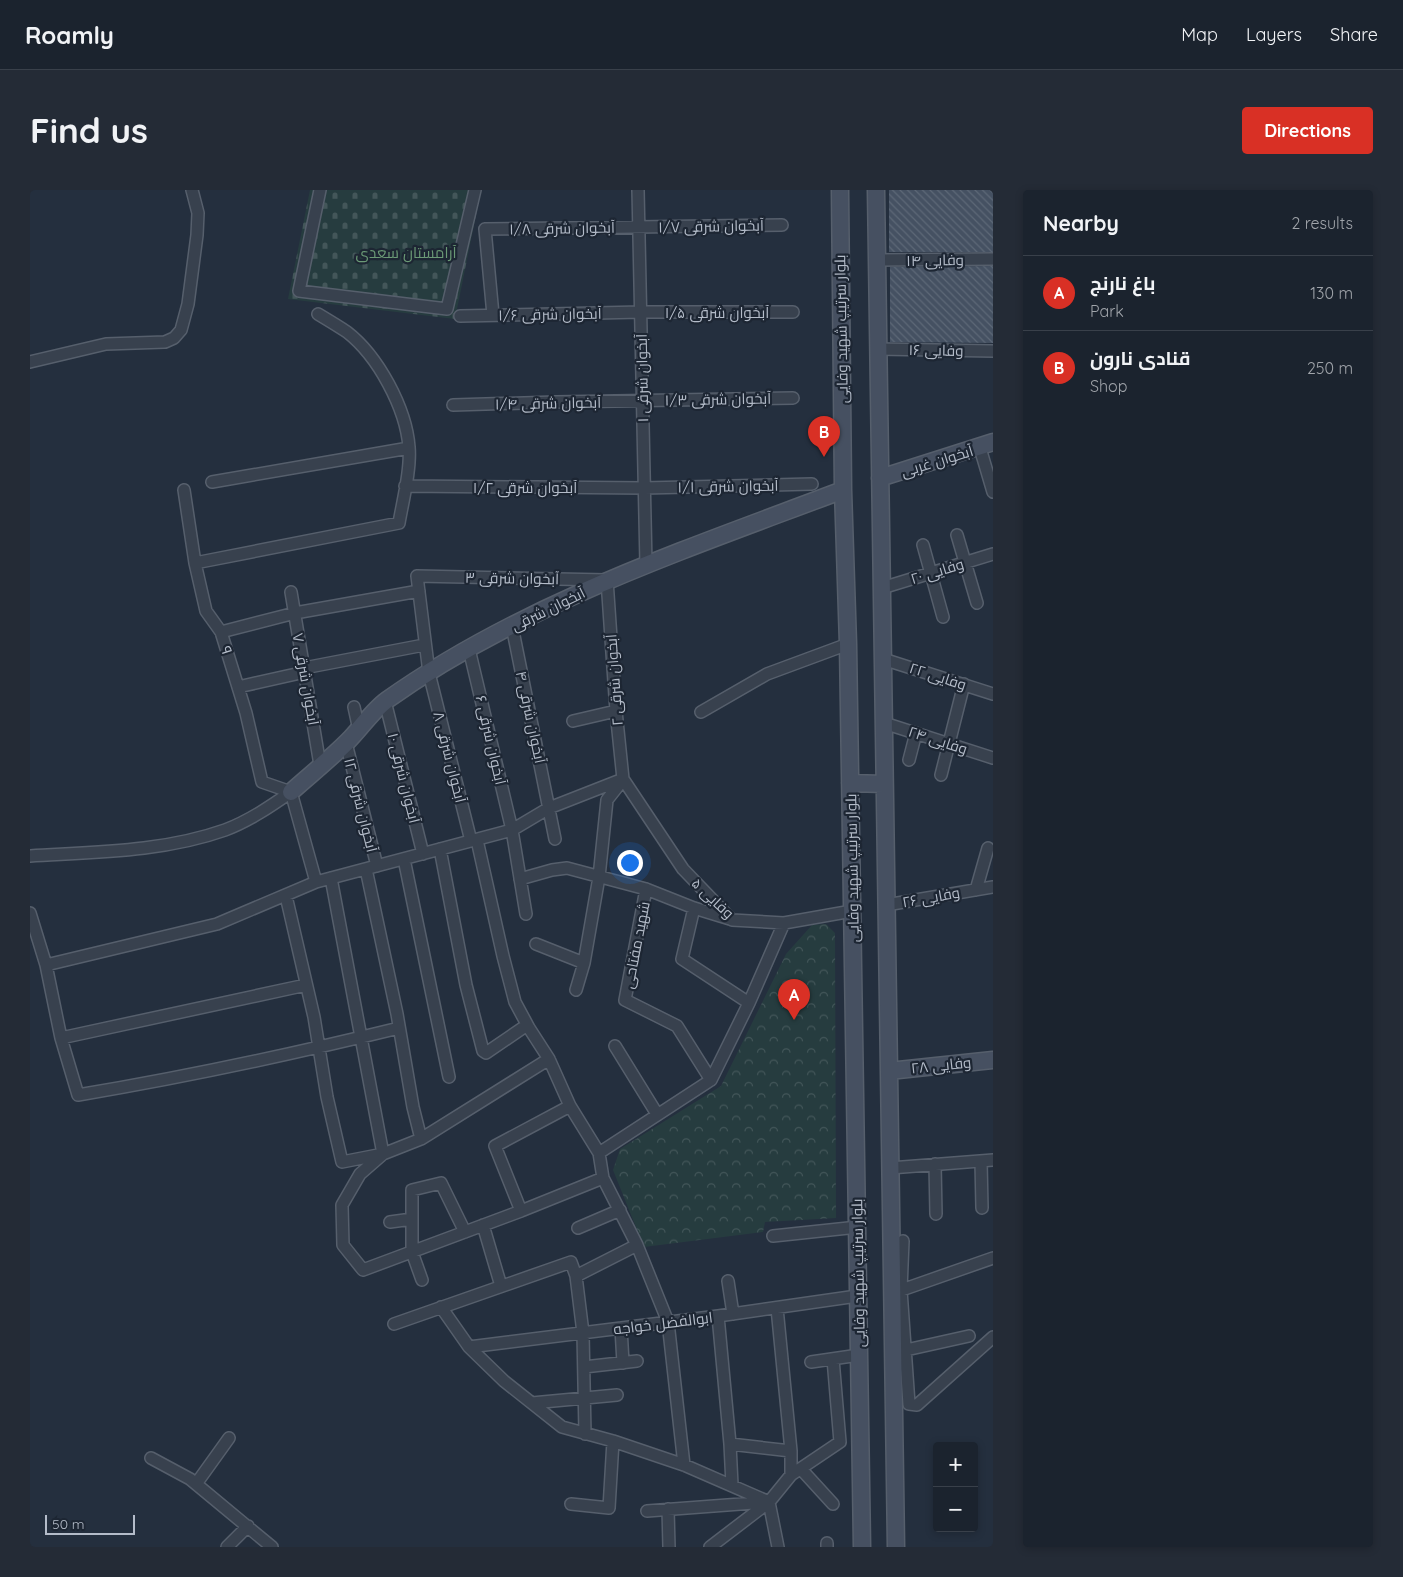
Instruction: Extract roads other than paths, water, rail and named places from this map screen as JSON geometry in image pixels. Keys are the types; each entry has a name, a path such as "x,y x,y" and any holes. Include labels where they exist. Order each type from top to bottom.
{"main road":[{"name":"بلوار سرتیپ شهید وفایی","path":"840,190 843,490 848,644 862,1547"},
{"path":"876,190 890,1168 897,1292 896,1547"},
{"name":"آبخوان غربی","path":"880,478 987,445"},
{"name":"آبخوان شرقی","path":"291,792 346,744 385,702 469,649 607,580 843,490"},
{"path":"850,783 884,784"},
{"name":"وفایی ۲۸","path":"889,1071 993,1060"}],"street":[{"path":"30,362 106,344 165,342 174,338 182,330 188,304 198,235 198,213 192,190"},
{"path":"320,190 299,291 447,309 475,190"},
{"name":"آبخوان شرقی ۱","path":"638,190 646,565"},
{"name":"آبخوان شرقی ۱/۷","path":"639,227 782,225"},
{"name":"آبخوان شرقی ۱/۸","path":"493,315 485,229 639,227"},
{"name":"وفایی ۱۴","path":"877,260 993,259"},
{"name":"آبخوان شرقی ۱/۵","path":"641,312 793,312"},
{"name":"آبخوان شرقی ۱/۶","path":"460,316 641,312"},
{"path":"195,563 399,523 409,448 406,424 396,397 371,355 348,333 318,314"},
{"name":"وفایی ۱۶","path":"878,349 993,351"},
{"name":"آبخوان شرقی ۱/۳","path":"642,401 793,398"},
{"name":"آبخوان شرقی ۱/۴","path":"453,405 642,401"},
{"path":"987,445 993,492"},
{"path":"212,482 409,448"},
{"name":"آبخوان شرقی ۱/۱","path":"644,488 812,484"},
{"name":"آبخوان شرقی ۱/۲","path":"405,486 644,488"},
{"name":"۹","path":"184,490 195,563 206,611 221,632 238,687 262,782 291,792"},
{"path":"957,535 978,603"},
{"path":"923,546 943,617"},
{"name":"وفایی ۲۰","path":"882,588 993,554"},
{"name":"آبخوان شرقی ۳","path":"417,576 607,580"},
{"name":"آبخوان شرقی ۸","path":"417,576 424,645 429,673 515,1002 549,1059 570,1106 600,1153"},
{"name":"آبخوان شرقی ۲","path":"607,580 623,780"},
{"path":"221,632 295,613 419,591"},
{"name":"آبخوان شرقی ۷","path":"291,592 320,765"},
{"name":"آبخوان شرقی ۴","path":"512,626 555,840"},
{"path":"701,712 767,674 848,644"},
{"path":"238,687 304,670 424,645"},
{"name":"آبخوان شرقی ۶","path":"469,649 512,830 526,914"},
{"name":"وفایی ۲۲","path":"883,659 993,694"},
{"path":"940,774 964,684"},
{"name":"آبخوان شرقی ۱۰","path":"385,702 423,854"},
{"path":"354,707 359,730"},
{"path":"573,720 616,711"},
{"name":"وفایی ۲۴","path":"884,722 993,758"},
{"path":"909,760 916,733"},
{"name":"آبخوان شرقی ۱۲","path":"346,744 372,867 413,1107 421,1139"},
{"path":"46,965 217,924 316,882 512,830 549,808 623,780"},
{"path":"576,990 584,963 598,877 607,800 623,780"},
{"name":"وفایی ۵","path":"623,780 683,869 732,920 784,923 852,911"},
{"path":"30,856 152,847 190,840 226,829 266,810 291,792 316,882"},
{"path":"976,890 988,848"},
{"path":"440,849 466,985 483,1051 486,1053 527,1025"},
{"path":"404,859 449,1076"},
{"path":"520,879 567,868 646,889 694,908 732,920"},
{"path":"331,878 383,1154"},
{"name":"وفایی ۲۶","path":"886,905 993,887"},
{"name":"شهید مفتاحی","path":"646,889 625,1000 677,1026 711,1080"},
{"path":"286,896 342,1162 383,1154 421,1139 549,1059"},
{"path":"694,908 682,959 749,1003"},
{"path":"30,913 46,965 61,1038 78,1095 154,1082 319,1048 399,1028"},
{"path":"684,1465 668,1322 637,1245 603,1178 600,1153 711,1080 749,1003 784,923"},
{"path":"536,944 584,963"},
{"path":"61,1038 306,985"},
{"path":"615,1046 657,1114"},
{"path":"521,1211 495,1146 570,1106"},
{"path":"383,1154 360,1174 342,1205 343,1245 363,1270 603,1178"},
{"path":"890,1168 993,1160"},
{"path":"981,1161 982,1208"},
{"path":"935,1164 936,1214"},
{"path":"422,1280 412,1252 412,1190 442,1183 465,1232"},
{"path":"578,1228 620,1210"},
{"path":"390,1222 412,1219"},
{"path":"483,1225 501,1286"},
{"path":"773,1236 858,1226"},
{"path":"903,1241 897,1292 906,1350 909,1404 917,1406 993,1337"},
{"path":"576,1276 637,1245"},
{"path":"897,1292 993,1258"},
{"path":"394,1324 570,1262 576,1276 583,1333 585,1434"},
{"path":"728,1281 733,1314"},
{"name":"ابوالفضل خواجه","path":"469,1347 718,1316 858,1296"},
{"path":"441,1308 469,1347 504,1381 562,1427 613,1441 684,1465 769,1502"},
{"path":"777,1308 791,1451 796,1472 833,1504"},
{"path":"718,1316 732,1485"},
{"path":"621,1328 623,1363"},
{"path":"906,1350 969,1336"},
{"path":"811,1362 858,1355"},
{"path":"710,1547 769,1502 796,1472 840,1442 833,1359"},
{"path":"584,1367 637,1361"},
{"path":"532,1403 617,1395"},
{"path":"196,1484 229,1438"},
{"path":"571,1504 609,1508 613,1441"},
{"path":"730,1444 791,1451"},
{"path":"151,1458 190,1479 272,1547"},
{"path":"647,1510 769,1502"},
{"path":"769,1502 778,1547"},
{"path":"668,1509 669,1547"},
{"path":"227,1547 248,1526"}],"place":[{"name":"قنادی نارون","path":"824,457"},
{"name":"باغ نارنج","path":"794,1020"}],"park label":[{"name":"آرامستان سعدی","path":"406,252"}]}
